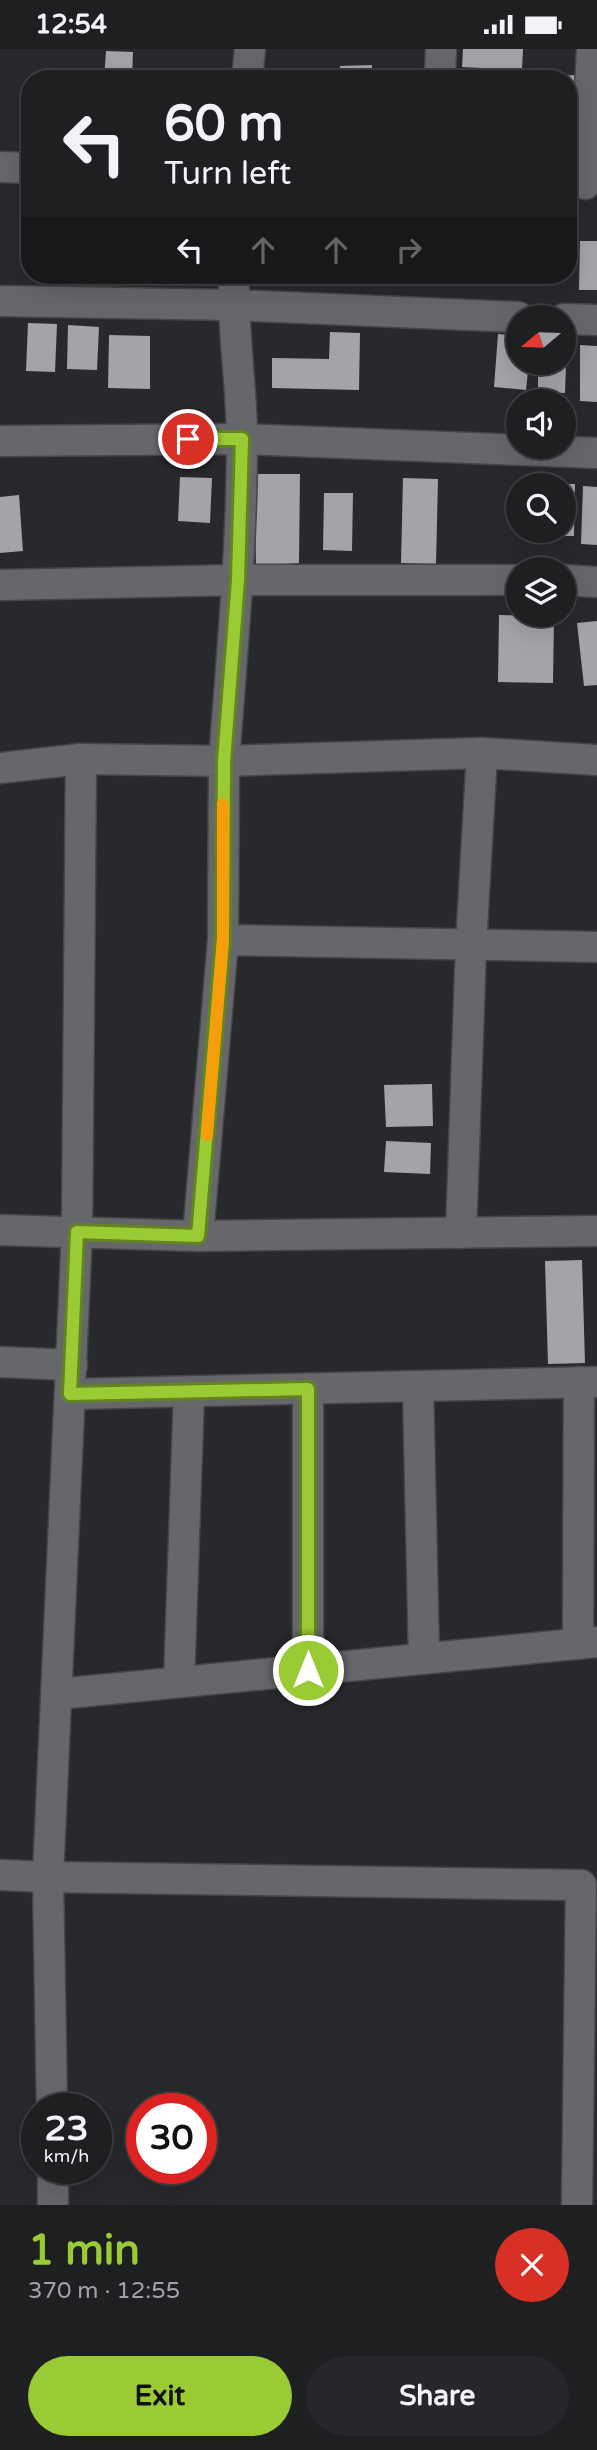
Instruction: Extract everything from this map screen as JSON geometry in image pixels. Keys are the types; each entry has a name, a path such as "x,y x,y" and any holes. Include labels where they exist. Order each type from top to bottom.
{"street":[{"path":"248,70 250,49"},
{"path":"440,70 441,49"},
{"path":"584,184 593,49"},
{"path":"0,167 21,168"},
{"path":"198,1236 223,940 224,761 238,580 242,439 234,284"},
{"path":"0,301 233,305 506,316"},
{"path":"576,319 597,320"},
{"path":"0,441 242,439 597,453"},
{"path":"0,585 238,580 506,580"},
{"path":"576,581 597,582"},
{"path":"461,1233 471,945 482,753"},
{"path":"0,768 81,759 224,761 482,753 597,760"},
{"path":"52,2093 48,1877 77,1232 81,759"},
{"path":"223,940 597,947"},
{"path":"0,1230 198,1236 597,1231"},
{"path":"0,1362 72,1365"},
{"path":"58,1694 587,1643 588,1382 70,1394"},
{"path":"418,1386 424,1659"},
{"path":"308,1389 308,1670"},
{"path":"179,1682 189,1392"},
{"path":"0,1875 581,1885 577,2205"},
{"path":"53,2184 53,2205"}],"building":[{"path":"463,49 523,49 522,70 462,67"},
{"path":"106,51 133,52 132,70 105,70"},
{"path":"372,65 372,70 340,70 340,66"},
{"path":"577,75 579,120 577,120"},
{"path":"580,241 597,241 597,290 579,290"},
{"path":"250,284 294,284 250,286"},
{"path":"28,323 57,324 55,372 26,371"},
{"path":"68,325 99,327 97,370 67,369"},
{"path":"330,332 360,333 359,390 272,388 272,358 329,359"},
{"path":"498,334 506,335 506,375 528,375 526,389 494,387"},
{"path":"109,335 150,336 150,389 108,388"},
{"path":"580,345 597,346 597,402 580,401"},
{"path":"538,375 566,375 565,389 538,389"},
{"path":"254,474 300,474 299,563 256,566"},
{"path":"180,477 212,478 210,523 178,521"},
{"path":"403,478 438,479 436,564 401,563"},
{"path":"583,486 597,487 597,545 581,544"},
{"path":"324,493 353,493 352,551 323,550"},
{"path":"19,495 23,551 0,553 0,497"},
{"path":"499,615 506,615 506,627 554,627 553,683 498,682"},
{"path":"597,621 597,685 584,686 577,623"},
{"path":"432,1084 433,1126 386,1127 384,1085"},
{"path":"386,1141 431,1143 430,1174 384,1172"},
{"path":"582,1260 585,1363 548,1364 545,1261"}],"slow traffic":[{"path":"207,1135 223,940 223,804"}],"route":[{"path":"188,439 242,439 238,580 224,761 223,940 198,1236 77,1232 70,1394 308,1389 308,1670"}]}
